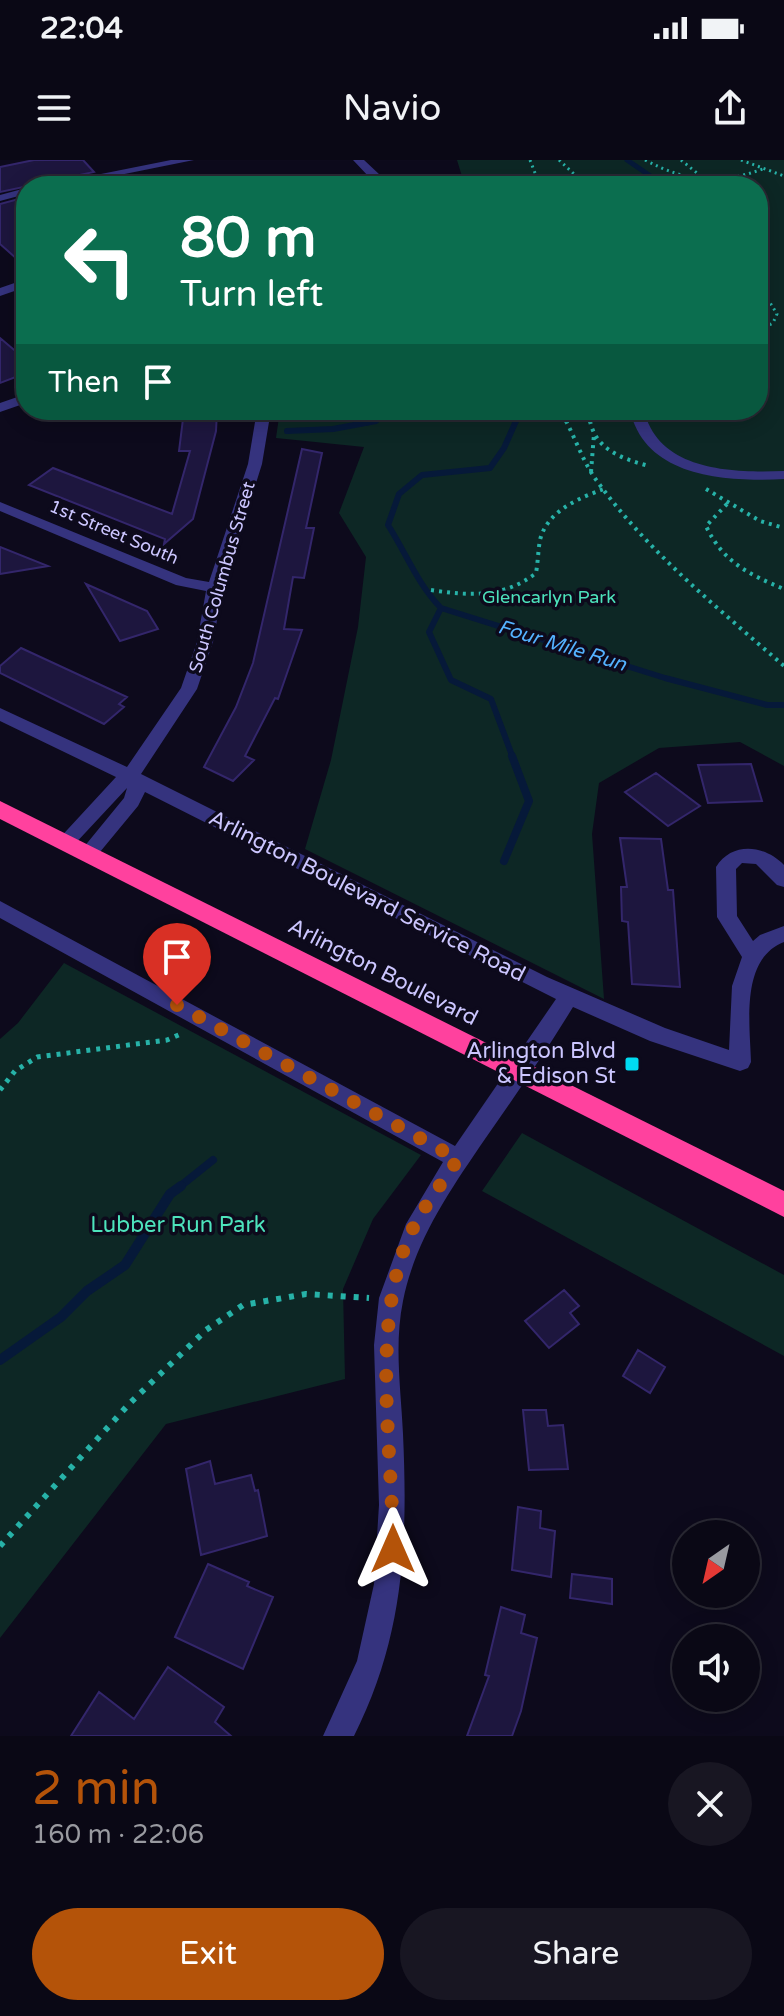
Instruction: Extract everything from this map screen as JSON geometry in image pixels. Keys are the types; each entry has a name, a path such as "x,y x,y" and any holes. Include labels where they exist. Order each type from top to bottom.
{"highway":[{"name":"Arlington Boulevard","path":"0,809 784,1205"}],"street":[{"path":"102,176 189,160"},
{"path":"358,160 375,176"},
{"name":"South Columbus Street","path":"65,842 131,775 189,689 205,642 215,588 255,464 262,420"},
{"path":"641,420 649,440 664,454 690,465 718,471 784,475"},
{"name":"1st Street South","path":"0,506 182,582 215,588"},
{"name":"Arlington Boulevard Service Road","path":"0,714 131,775 568,997 659,1037 740,1062 742,982 752,956"},
{"name":"South Columbus Street","path":"88,853 132,801 137,790 131,775"},
{"path":"784,880 774,864 759,855 737,856 726,867 727,917 752,956 771,936 784,934"},
{"path":"0,909 458,1159"},
{"path":"338,1736 349,1717 369,1663 385,1608 393,1549 387,1353 390,1301 404,1248 458,1159 568,997"}],"path":[{"path":"559,160 576,176"},
{"path":"645,160 675,176"},
{"path":"681,160 701,176"},
{"path":"741,160 784,176"},
{"path":"745,176 763,169"},
{"path":"768,299 777,314 768,326"},
{"path":"566,420 591,472 630,521 692,585 784,666"},
{"path":"590,420 594,433 591,472"},
{"path":"431,590 465,596 500,593 523,586 536,573 541,536 550,520 579,499 604,489"},
{"path":"727,504 706,526 715,547 735,567 759,581 784,589"},
{"path":"0,1090 15,1071 37,1057 167,1040 182,1034 203,1018"},
{"path":"0,1546 130,1403 206,1330 243,1305 306,1294 390,1301"}],"green space":[{"name":"Glencarlyn Park","path":"457,160 784,160 784,766 740,742 659,748 599,783 592,834 604,999 305,849 331,760 358,627 366,557 339,513 364,447 276,438 279,420 768,420 768,176 462,176"},
{"name":"Lubber Run Park","path":"64,963 421,1155 373,1219 343,1289 345,1379 166,1424 0,1638 0,1039 18,1023"},
{"path":"522,1133 784,1275 784,1356 482,1191"}],"building":[{"path":"34,160 83,160 94,172 75,176 16,176 16,189 0,192 0,167"},
{"path":"16,200 16,258 0,244 0,204"},
{"path":"0,338 16,352 16,377 0,383"},
{"path":"183,420 217,420 193,519 164,544 165,539 29,485 53,468 172,514 190,451 179,451"},
{"path":"302,449 322,453 306,528 314,528 304,578 293,577 284,629 302,630 278,699 275,698 245,756 254,760 233,781 204,767 236,707 253,663"},
{"path":"0,547 48,566 0,574"},
{"path":"86,584 147,611 158,629 120,641"},
{"path":"21,648 127,697 119,704 124,707 104,724 0,673 0,666"},
{"path":"751,764 762,801 708,803 698,765"},
{"path":"656,773 700,806 668,826 625,792"},
{"path":"620,838 661,839 668,890 673,890 680,987 632,984 628,922 622,921 621,887 627,887"},
{"path":"564,1290 579,1306 570,1313 579,1324 549,1348 525,1321"},
{"path":"638,1350 665,1367 650,1393 623,1376"},
{"path":"523,1410 546,1410 548,1426 563,1425 568,1469 529,1470"},
{"path":"210,1461 215,1484 251,1475 255,1491 258,1490 267,1536 201,1555 186,1469"},
{"path":"518,1507 541,1511 540,1528 555,1531 551,1577 512,1570"},
{"path":"208,1564 249,1582 247,1586 273,1597 243,1669 175,1637"},
{"path":"572,1574 612,1579 612,1604 570,1598"},
{"path":"501,1607 525,1615 521,1633 537,1638 521,1711 512,1736 467,1736 489,1676 485,1675"},
{"path":"168,1667 224,1707 215,1722 231,1736 71,1736 99,1692 134,1719"}],"waterway":[{"name":"Four Mile Run","path":"627,160 650,176"},
{"path":"371,422 377,420"},
{"path":"371,422 376,421"},
{"name":"Four Mile Run","path":"441,608 419,579 388,525 399,494 422,475 490,468 504,448 516,421"},
{"path":"287,431 333,429 371,422"},
{"name":"Four Mile Run","path":"441,608 665,678 767,705 784,705"},
{"path":"441,608 429,632 451,680 491,699 513,758"},
{"path":"504,861 529,801 512,756"},
{"path":"178,1188 213,1160"},
{"path":"0,1360 61,1317 87,1291 125,1265 170,1194 181,1186"}],"place":[{"name":"Arlington Blvd & Edison St","path":"632,1064"}],"route":[{"path":"177,1005 458,1159 404,1248 390,1301 387,1353 393,1549"}]}
